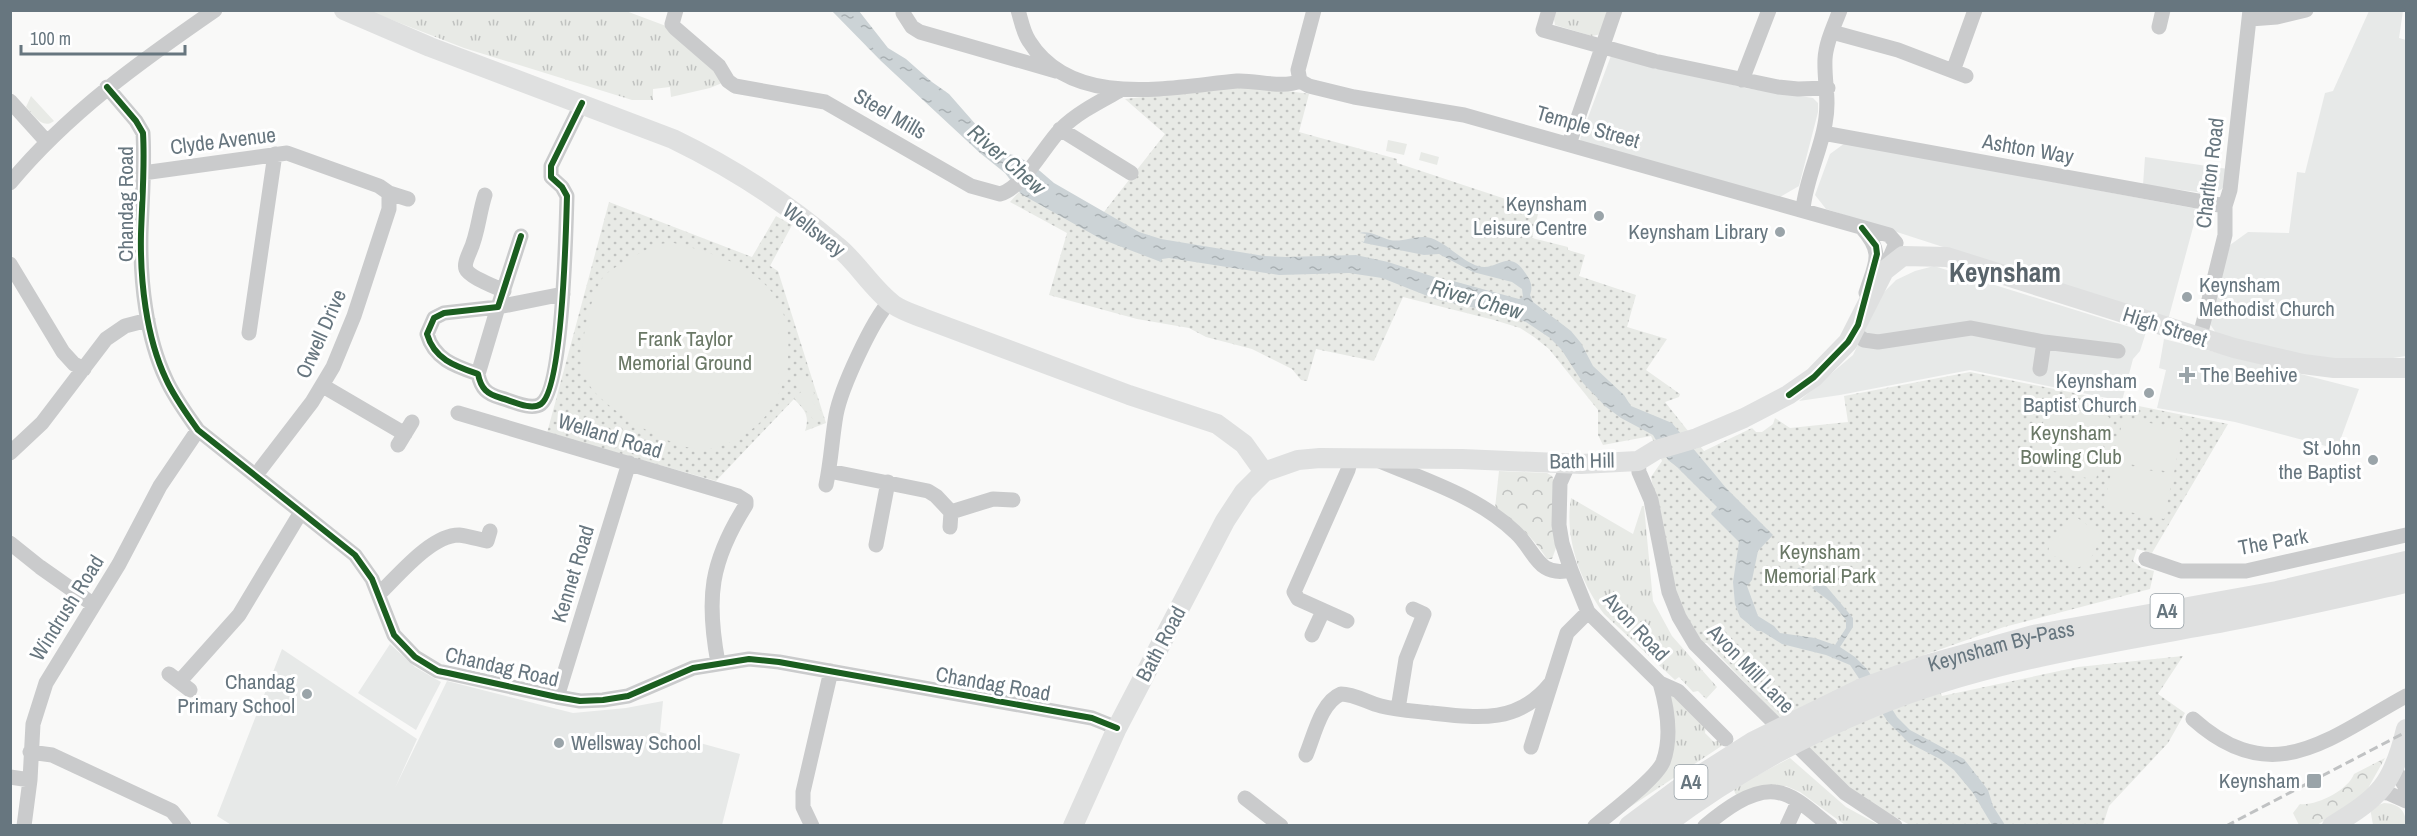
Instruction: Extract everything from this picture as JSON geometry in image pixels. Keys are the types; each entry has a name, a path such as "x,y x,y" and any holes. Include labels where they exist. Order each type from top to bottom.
{"highway":[{"name":"Keynsham By-Pass","path":"1934,674 2033,636 2277,592 2406,562"},
{"name":"Keynsham By-Pass","path":"1630,825 1677,791 1762,749 1862,689 2283,610 2406,582"},
{"name":"Keynsham By-Pass","path":"1662,825 1762,749"}],"main road":[{"name":"Wellsway","path":"344,10 430,47 582,103 702,153 773,198 839,247 890,301 907,312 1129,395 1217,424 1244,444 1264,472"},
{"name":"High Street","path":"1884,271 1903,256 1947,257 2214,343 2303,364 2334,368 2406,368"},
{"path":"1856,329 1884,271"},
{"name":"Bath Hill","path":"1264,472 1299,460 1351,458 1569,463 1638,460 1656,450 1697,438 1744,418 1788,396 1842,351 1856,329"},
{"name":"Bath Road","path":"1073,825 1117,728 1225,521 1244,492 1264,472"},
{"path":"2332,825 2357,810 2378,792 2398,762 2406,729"}],"street":[{"path":"10,183 47,142 107,87 215,10"},
{"name":"Steel Mills","path":"676,10 672,24 675,28 719,66 728,81 735,86 825,102 971,186 1000,194 1013,187 1060,129 1085,110 1119,90"},
{"path":"1018,10 1030,42 1061,72"},
{"path":"903,12 912,27 920,32 1061,72 1081,82 1119,90 1250,80 1292,84 1300,81 1298,70 1314,10"},
{"path":"1549,10 1543,30 1602,47 1742,80 1788,88 1828,88"},
{"path":"1569,144 1615,10"},
{"path":"1742,80 1769,10"},
{"path":"1803,209 1804,195 1823,133 1829,102 1825,59 1827,45 1840,10"},
{"path":"1832,32 1898,50 1959,73 1975,10"},
{"path":"2159,27 2163,10"},
{"path":"2250,15 2277,17 2306,10"},
{"name":"Charlton Road","path":"2201,338 2225,235 2225,206 2230,190 2250,15"},
{"name":"Temple Street","path":"1300,81 1309,86 1354,97 1464,115 1776,204 1803,209 1889,235 1894,239 1895,249"},
{"path":"1081,82 1088,92 1089,100 1085,110"},
{"name":"Chandag Road","path":"107,87 141,128 143,138 141,237 143,284 148,320 165,378 180,406 198,430 355,555 372,579 394,635 406,650 426,664 448,674 580,701 628,696 693,668 749,659 831,671 1092,718 1117,728"},
{"path":"10,102 47,142"},
{"path":"521,236 478,374 480,384 489,394 525,406 542,404 548,394 557,355 563,294 567,196 562,187 551,177 551,166 582,103"},
{"path":"1060,129 1131,173"},
{"name":"Ashton Way","path":"1823,133 2225,206"},
{"name":"Clyde Avenue","path":"143,173 287,153 379,186 389,193 408,199"},
{"path":"249,333 274,154"},
{"name":"Orwell Drive","path":"256,475 323,386 345,342 389,209 389,193"},
{"path":"485,195 476,225 475,241 465,263 466,270 504,291"},
{"path":"1862,228 1876,246 1876,261 1856,329 1864,340 1878,342 1971,328 2044,342 2118,351"},
{"name":"High Street","path":"1876,246 1914,250 1929,255"},
{"path":"1884,271 1895,249"},
{"path":"10,264 63,352 74,364 84,369"},
{"path":"478,374 454,366 438,355 430,344 427,334 434,318 444,313 498,307 563,294"},
{"path":"890,301 879,313 855,362 838,406 827,478 888,482 928,491 936,496 950,520 993,499 1013,500"},
{"path":"10,453 42,423 106,339 125,326 148,320"},
{"path":"2040,369 2044,342"},
{"path":"323,386 405,434"},
{"name":"Welland Road","path":"458,412 738,496 746,501 715,570 711,624 718,663"},
{"name":"Windrush Road","path":"24,825 30,780 33,724 46,683 119,564 160,486 198,430"},
{"path":"1347,621 1298,599 1294,592 1348,470 1351,458"},
{"path":"1372,458 1423,477 1475,502 1503,521 1526,543 1545,569 1556,573 1570,570"},
{"name":"Avon Mill Lane","path":"1638,460 1639,471 1651,500 1669,592 1679,617 1695,644 1845,793 1895,825"},
{"name":"Kennet Road","path":"557,697 629,463"},
{"name":"Avon Road","path":"1569,463 1560,483 1558,502 1562,543 1570,570 1588,612 1660,683 1678,691 1726,739"},
{"path":"876,545 888,482"},
{"path":"180,682 239,615 302,512"},
{"path":"379,594 430,546 444,538 458,535 487,541"},
{"name":"The Park","path":"2146,559 2181,571 2246,571 2406,535"},
{"path":"10,543 94,605"},
{"path":"1398,709 1406,659 1424,614 1413,609"},
{"path":"1312,635 1323,610"},
{"path":"1531,747 1568,633 1588,612"},
{"path":"812,825 803,807 803,792 831,671"},
{"path":"1595,825 1652,776 1662,763 1668,720 1660,683"},
{"path":"1306,755 1325,709 1336,696 1348,694 1380,706 1398,709 1469,717 1493,717 1517,711 1540,697 1550,684"},
{"path":"2193,718 2224,743 2240,750 2264,755 2285,755 2307,750 2406,696"},
{"path":"30,752 52,755 172,811 184,825"},
{"path":"2398,762 2406,788"},
{"path":"10,777 30,780"},
{"path":"1705,825 1731,807 1764,792 1776,792 1798,802 1830,825"},
{"path":"2378,792 2388,793 2406,801"},
{"path":"1245,798 1281,825"},
{"path":"1787,825 1798,802"}],"shaded area":[{"path":"2369,11 2403,11 2399,38 2406,40 2406,356 2325,360 2218,336 2208,321 2230,245 2248,232 2289,233 2297,172 2305,173 2325,93 2333,91"},
{"path":"1612,53 1745,88 1813,98 1818,103 1818,112 1799,186 1780,197 1582,143 1580,139"},
{"path":"1845,143 2198,209 2168,320 1826,209 1815,195 1830,154"},
{"path":"2145,157 2228,169 2225,184 2222,189 2212,194 2143,185"},
{"path":"1934,266 2146,332 2140,351 2133,359 2122,401 1970,370 1799,401 1853,355 1882,294 1896,280 1915,271"},
{"path":"2164,339 2359,389 2337,449 2235,422 2157,408 2166,370 2159,368"},
{"path":"390,644 415,667 441,682 416,730 358,693"},
{"name":"Wellsway School","path":"282,649 417,739 395,788 447,681 573,713 626,708 663,701 660,732 740,754 722,825 233,826 217,816"}],"green space":[{"path":"369,11 626,11 666,26 721,73 722,83 671,97 670,87 653,89 653,100 632,100 464,48"},
{"path":"1556,11 1605,11 1607,14 1601,34 1592,36 1555,25"},
{"name":"Keynsham Memorial Park","path":"1248,85 1309,94 1299,132 1397,159 1397,163 1539,210 1532,238 1568,247 1568,250 1585,255 1579,276 1636,295 1627,327 1667,339 1646,370 1680,394 1679,397 1665,402 1704,451 1752,428 1756,432 1762,432 1773,424 1775,418 1790,428 1848,422 1844,396 1970,372 2228,424 2152,553 2137,549 2133,561 2142,568 2154,571 2150,589 2004,627 1924,655 1942,696 2078,667 2183,656 2158,694 2185,713 2168,743 2109,806 2103,825 1910,825 1860,798 1834,775 1707,643 1703,643 1674,596 1651,477 1662,461 1651,436 1603,445 1598,435 1598,410 1549,349 1520,328 1403,297 1374,361 1316,349 1307,381 1301,380 1292,369 1252,349 1206,337 1189,328 1137,319 1049,295 1067,233 1010,202 1019,192 1089,231 1165,134 1125,99"},
{"path":"31,96 54,121 46,124 35,117 26,107"},
{"path":"1388,140 1407,144 1404,155 1386,151"},
{"path":"1421,152 1439,157 1437,165 1419,160"},
{"name":"Frank Taylor Memorial Ground","path":"609,202 752,257 776,216 792,225 770,266 778,271 826,423 805,431 806,413 794,399 716,481 547,433"},
{"name":"Frank Taylor Memorial Ground","path":"674,243 722,258 743,268 760,280 774,296 784,315 788,338 787,366 776,399 762,421 750,431 729,443 714,448 686,447 638,425 607,404 596,393 588,383 582,366 582,346 591,304 605,275 623,262 648,249 660,244"},
{"path":"805,375 813,384 814,394 809,398 822,412 814,420 794,398 801,392 794,383"},
{"name":"Keynsham Bowling Club","path":"2047,404 2109,417 2096,480 2034,467"},
{"path":"2123,418 2182,429 2174,473 2114,461"},
{"path":"2113,463 2173,475 2164,519 2104,507"},
{"path":"1499,471 1547,473 1552,476 1555,482 1557,545 1552,559 1547,559 1524,531 1495,508"},
{"path":"1571,498 1633,534 1642,506 1644,506 1653,601 1672,636 1717,687 1706,699 1698,691 1693,692 1679,677 1675,680 1604,614 1588,588 1576,559 1570,529"},
{"path":"2072,514 2100,534 2092,556 2085,564 2074,569 2058,557 2049,555 2050,545"},
{"path":"1670,694 1706,724 1705,733 1714,742 1718,740 1726,743 1612,819 1661,775"},
{"path":"1790,758 1846,807 1879,825 1845,825 1800,792 1786,786 1768,787 1736,795 1733,788"},
{"path":"2385,758 2367,790 2354,802 2317,825 2299,825 2293,813 2300,804 2323,800 2331,796 2345,786 2354,774"},
{"path":"2384,803 2401,809 2405,815 2406,825 2373,825 2370,808"}],"water":[{"name":"River Chew","path":"832,11 859,11 888,48 906,59 949,94 985,135 1009,154 1018,156 1054,183 1139,232 1161,239 1264,256 1356,255 1519,299 1523,297 1522,289 1512,282 1473,272 1439,254 1424,255 1364,243 1361,241 1364,242 1366,234 1359,233 1371,233 1395,241 1421,237 1431,238 1478,266 1491,266 1508,261 1520,266 1529,279 1533,302 1571,331 1581,343 1593,366 1624,395 1631,406 1672,423 1726,488 1773,535 1758,551 1752,580 1747,586 1758,616 1774,626 1780,633 1815,638 1835,645 1846,628 1846,620 1832,603 1812,588 1821,580 1853,618 1853,627 1840,647 1867,669 1897,717 1910,730 1964,759 1988,790 1993,806 2005,825 1992,825 1973,793 1954,770 1940,759 1909,743 1888,722 1850,665 1826,655 1782,644 1761,631 1757,631 1740,617 1735,604 1733,582 1739,542 1711,514 1717,507 1668,460 1653,435 1621,418 1605,406 1583,383 1561,349 1550,338 1526,322 1502,314 1435,299 1382,278 1349,273 1279,275 1169,258 1162,259 1161,262 1101,239 1021,194 1005,173 980,153 881,61"}],"waterway":[{"path":"1799,569 1819,586"}],"railway":[{"path":"2226,826 2406,732"}],"cycle path":[{"path":"107,87 136,121 143,133 141,234 143,289 149,327 159,363 180,405 198,430 355,555 372,579 394,635 415,657 438,671 580,701 628,696 693,668 749,659 779,662 1092,718 1117,728"},
{"path":"521,236 498,307 444,313 434,318 427,334 430,343 440,356 478,374 481,384 488,393 527,406 537,406 541,404 548,392 554,369 559,340 564,272 567,196 562,187 551,177 551,166 582,103"},
{"path":"1789,395 1814,377 1848,342 1858,325 1877,254 1876,246 1862,228"}],"place":[{"name":"Keynsham Leisure Centre","path":"1599,216"},
{"name":"Keynsham Library","path":"1780,232"},
{"name":"Keynsham Methodist Church","path":"2187,297"},
{"name":"The Beehive","path":"2187,375"},
{"name":"Keynsham Baptist Church","path":"2149,393"},
{"name":"St John the Baptist","path":"2373,460"},
{"name":"Chandag Primary School","path":"307,694"},
{"name":"Wellsway School","path":"559,743"},
{"name":"Keynsham","path":"2314,781"}],"district":[{"name":"Keynsham","path":"2005,273"}]}
